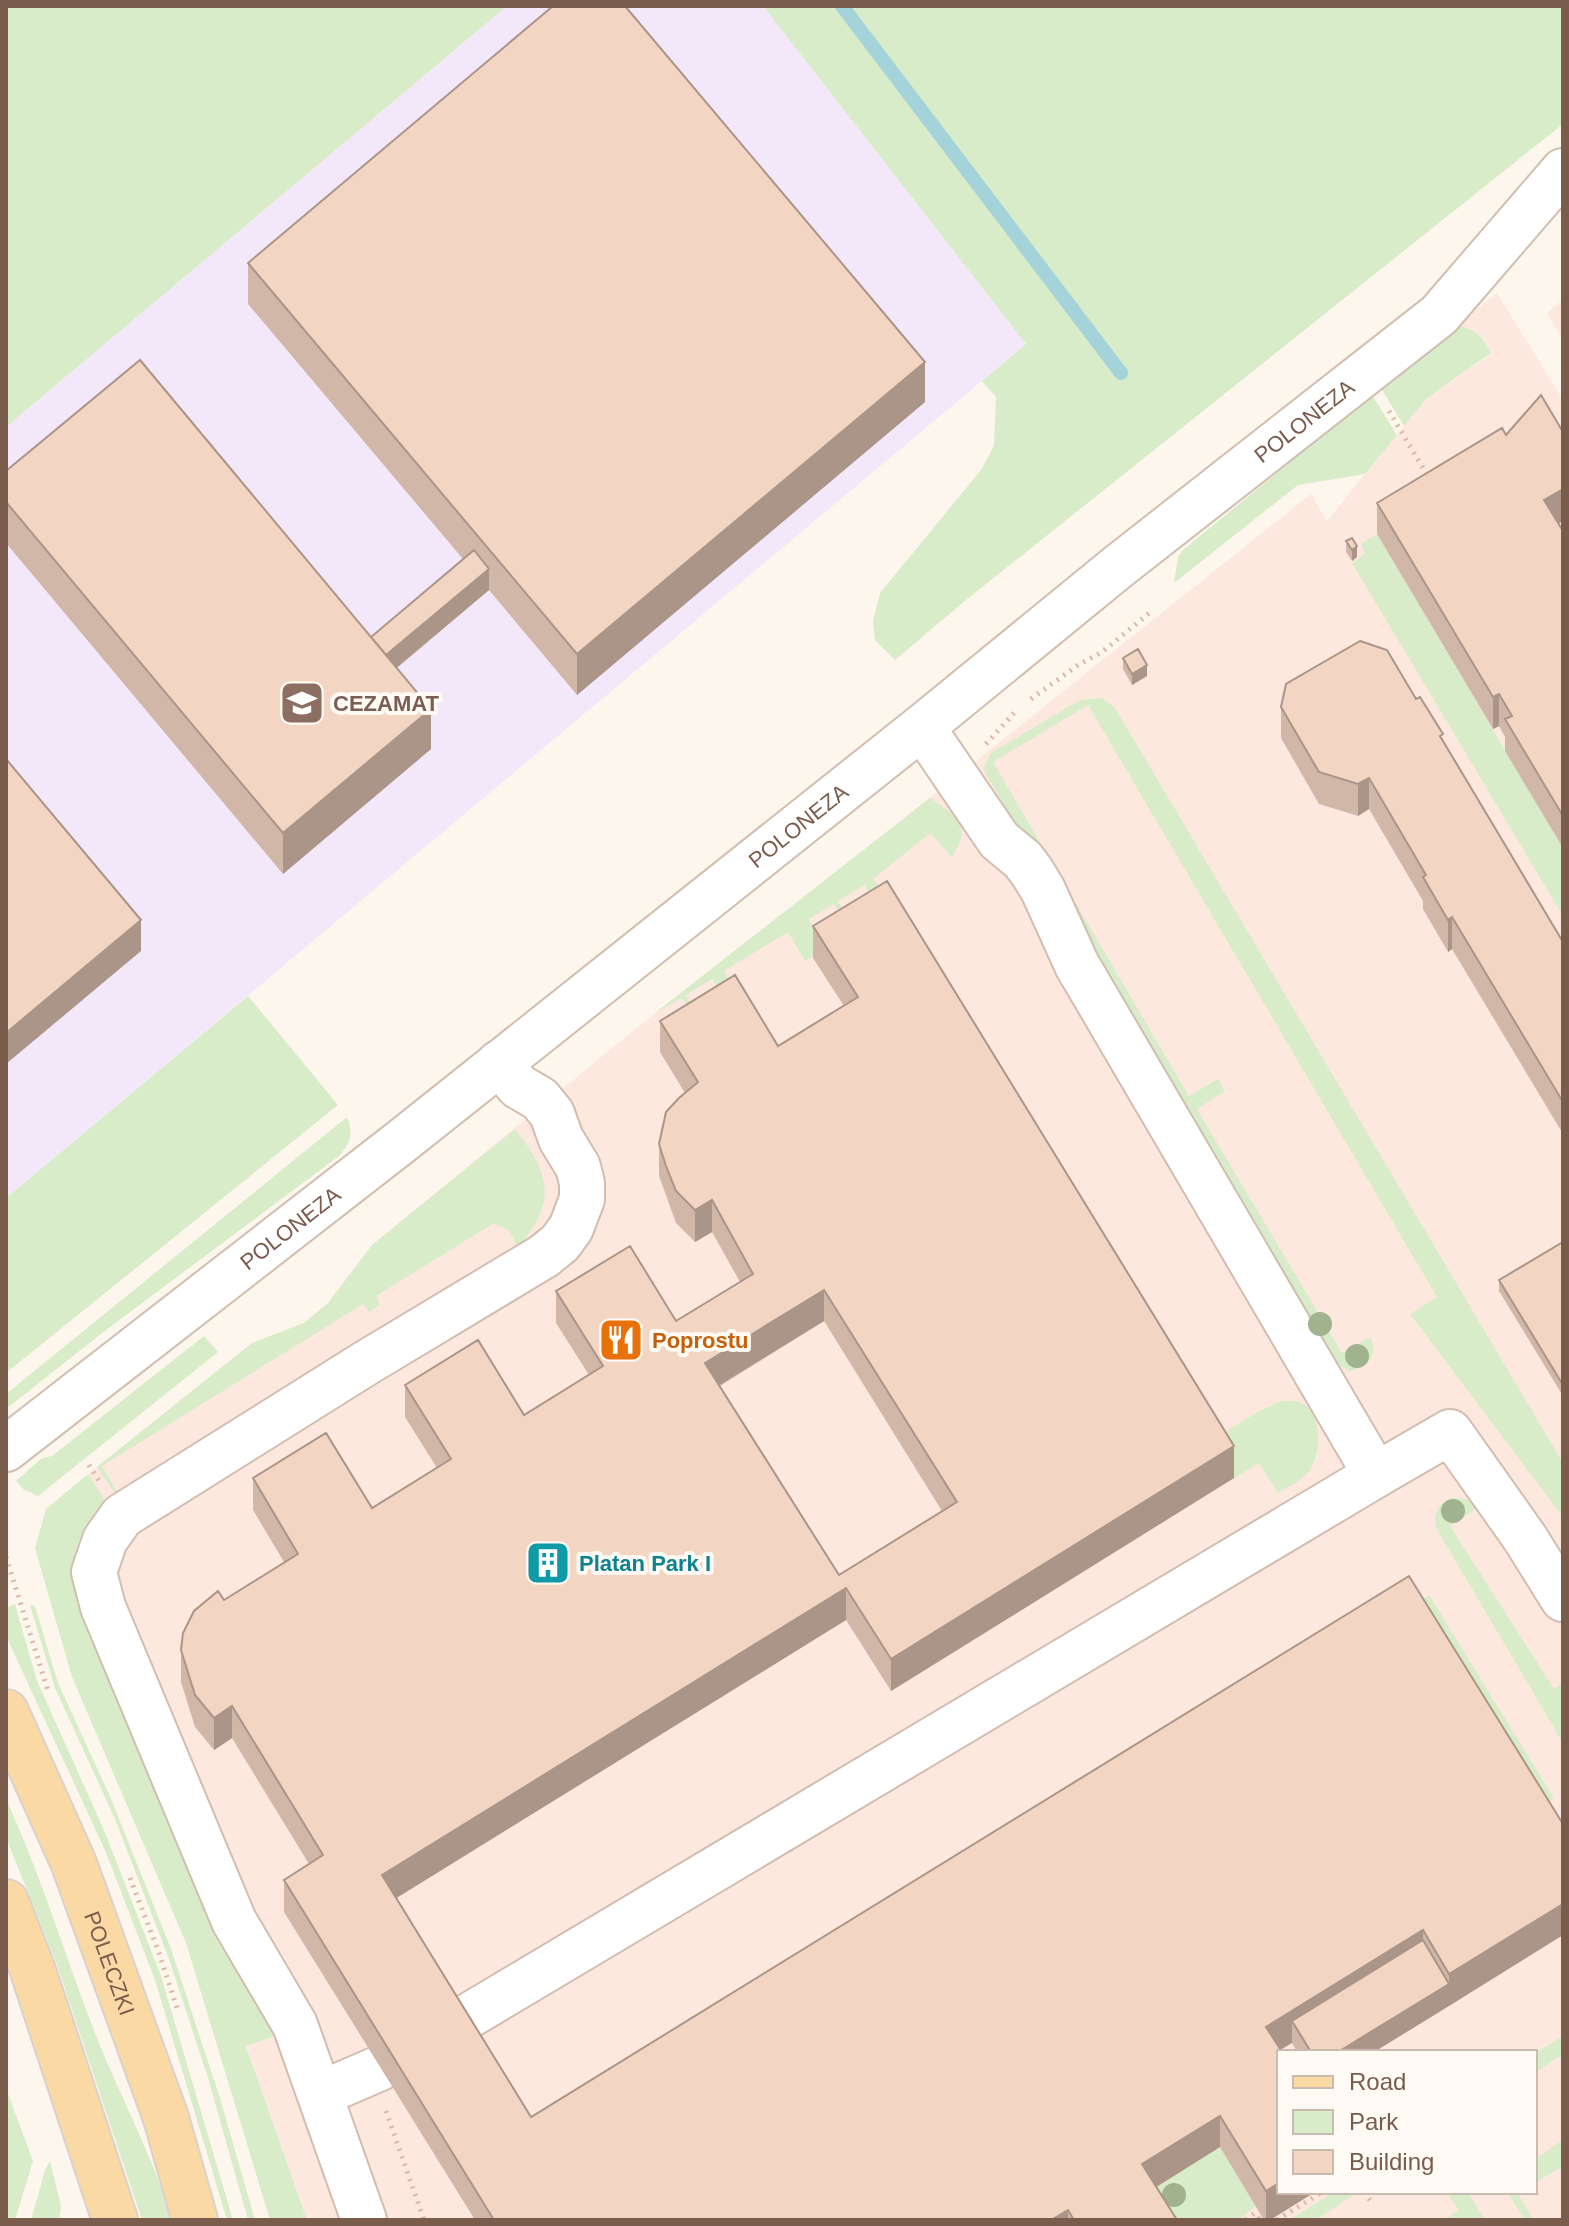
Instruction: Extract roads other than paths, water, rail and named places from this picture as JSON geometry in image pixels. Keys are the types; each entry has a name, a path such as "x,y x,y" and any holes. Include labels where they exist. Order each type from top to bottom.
{"main road":[{"name":"POLECZKI","path":"6,1712 74,1864 166,2118 195,2220"},
{"path":"6,1902 32,1968 106,2214"}],"street":[{"name":"POLONEZA","path":"6,1449 508,1074 1119,566 1439,315 1563,171"},
{"path":"922,727 999,840 1007,871 1023,899 1077,965 1376,1475"},
{"path":"364,2220 295,2025 234,1921 103,1607 94,1572 105,1540 122,1516 544,1256 560,1243 571,1228 582,1199 578,1167 561,1139 537,1125 525,1111 508,1074"},
{"path":"455,2024 1450,1432 1525,1538 1563,1599"},
{"path":"320,2094 380,2068"}],"waterway":[{"path":"842,6 1121,373"}],"place":[{"name":"CEZAMAT","path":"302,703"},
{"name":"Poprostu","path":"621,1340"},
{"name":"Platan Park I","path":"548,1563"}]}
